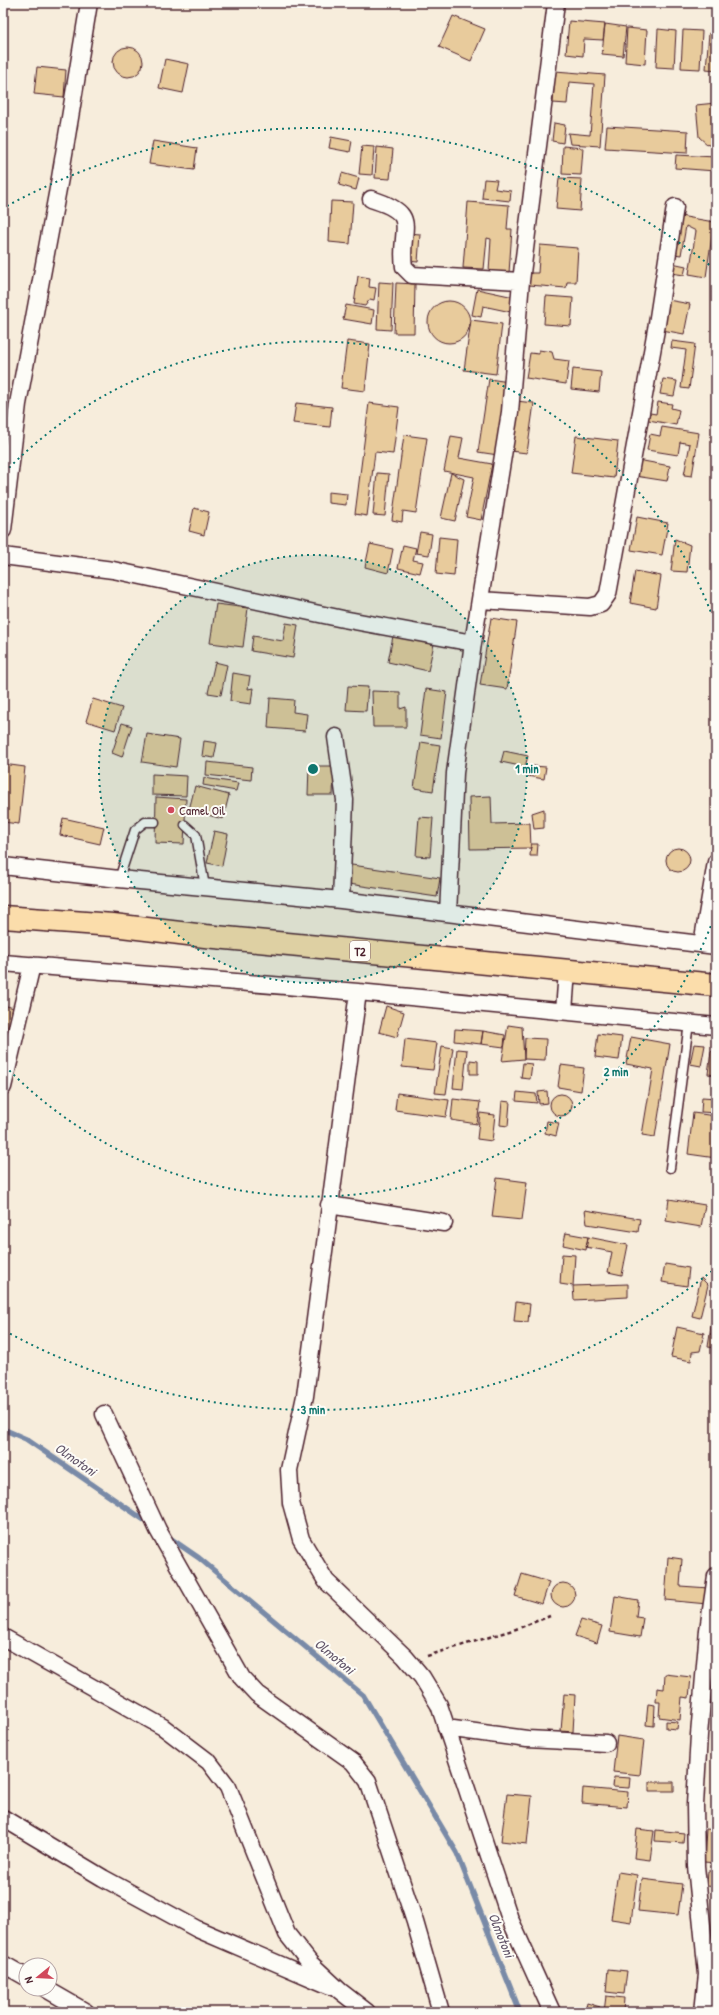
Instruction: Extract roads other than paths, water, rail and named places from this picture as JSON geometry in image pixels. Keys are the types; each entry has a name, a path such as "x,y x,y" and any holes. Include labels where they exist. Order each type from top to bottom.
{"highway":[{"name":"T2","path":"3,917 113,925 716,985"}],"street":[{"path":"3,530 18,404 60,178 89,3"},
{"path":"448,913 455,774 473,643 510,412 521,281 556,3"},
{"path":"371,199 391,205 401,215 406,229 404,267 412,275 521,281"},
{"path":"480,600 590,607 601,604 608,594 657,324 675,207"},
{"path":"3,556 113,570 343,619 473,643"},
{"path":"336,737 345,800 341,900"},
{"path":"3,866 119,879 341,900 709,945 716,862"},
{"path":"3,964 32,965 358,992 716,1026"},
{"path":"3,1087 32,965"},
{"path":"564,1011 567,971"},
{"path":"358,992 305,1396 289,1470 291,1503 301,1539 326,1581 410,1662 422,1677 439,1705 510,1919 552,2012"},
{"path":"329,1205 444,1223"},
{"path":"104,1414 158,1530 242,1678 257,1694 353,1762 368,1781 414,1922 441,2012"},
{"path":"703,2012 707,1974 696,1866 695,1805 703,1683 716,1576"},
{"path":"3,1637 163,1728 209,1762 228,1787 287,1934 310,1963 340,1991 367,2012"},
{"path":"446,1728 527,1739 606,1743"},
{"path":"3,1818 103,1878 197,1929 340,1991"},
{"path":"3,1964 18,1972"},
{"path":"58,1996 86,2012"}],"lane":[{"path":"119,879 135,830 145,822 156,822"},
{"path":"185,825 196,835 205,887"},
{"path":"670,1168 689,1024"}],"waterway":[{"name":"Olmotoni","path":"3,1429 26,1439 150,1524"},
{"name":"Olmotoni","path":"167,1536 199,1558 363,1695 457,1853 520,2012"}],"place":[{"name":"Camel Oil","path":"171,810"}]}
